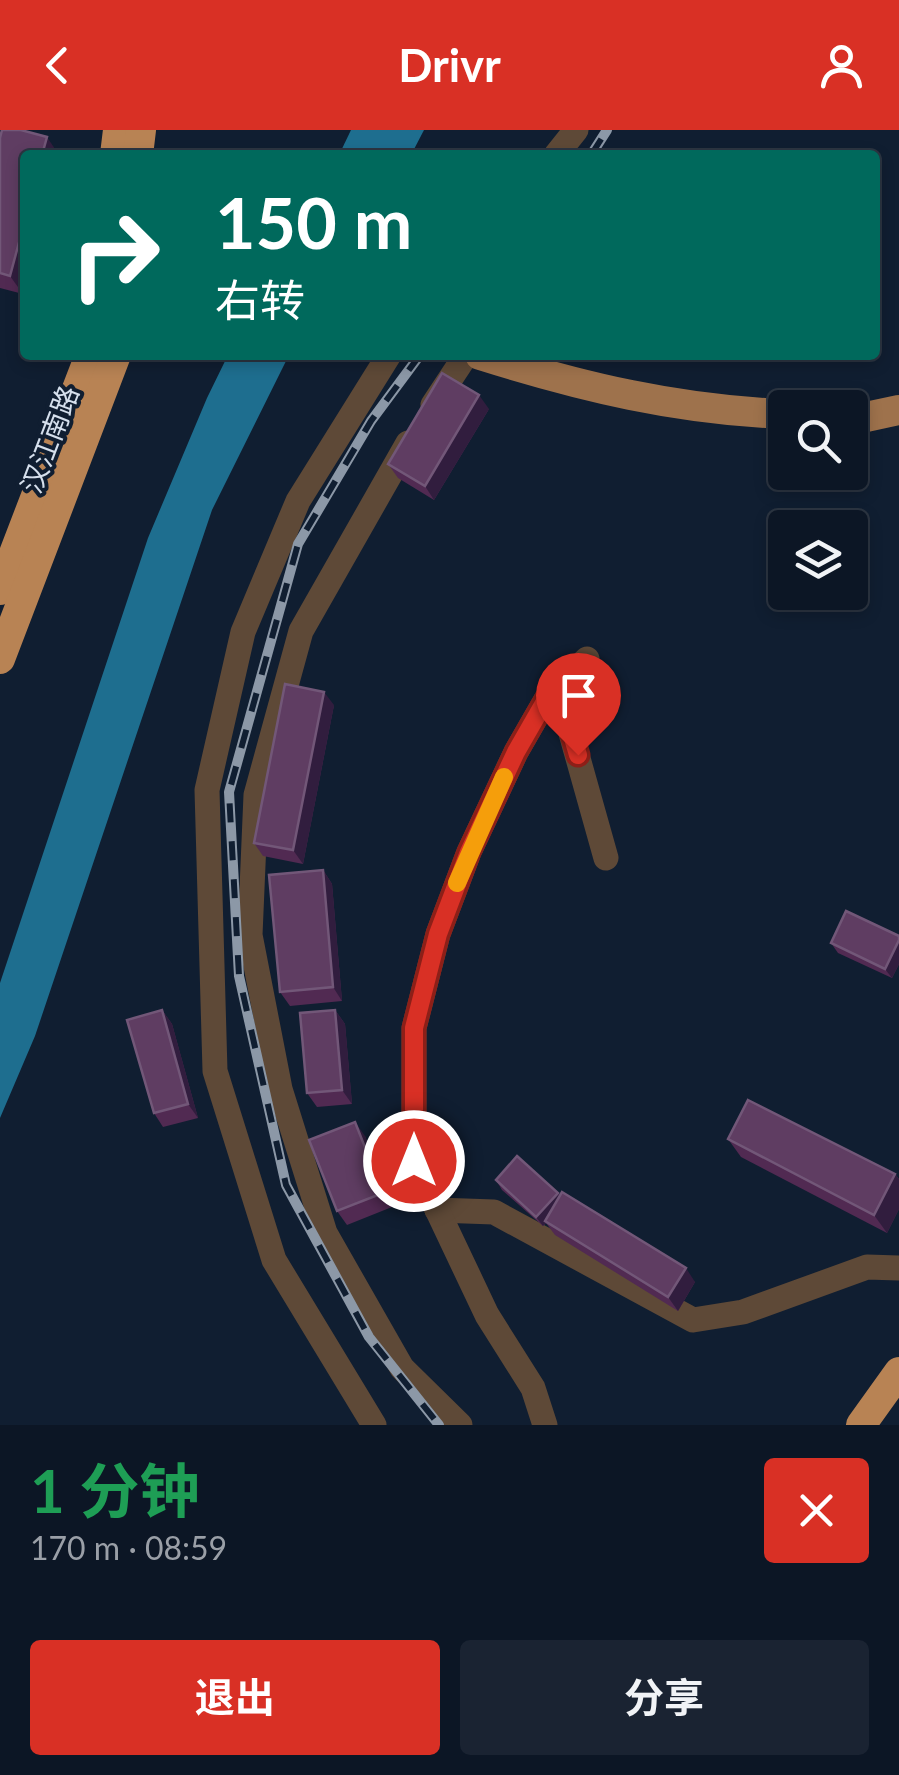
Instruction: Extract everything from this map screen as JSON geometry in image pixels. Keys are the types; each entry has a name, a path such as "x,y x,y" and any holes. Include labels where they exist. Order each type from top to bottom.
{"highway":[{"name":"汉江南路","path":"0,590 88,360"},
{"name":"汉江南路","path":"0,659 114,360"},
{"path":"861,1425 899,1372"}],"main road":[{"path":"496,360 576,385 662,403 768,412"},
{"path":"868,417 899,410"}],"street":[{"path":"560,150 576,130"},
{"path":"374,1425 274,1260 215,1071 207,790 244,632 298,502 386,360"},
{"path":"460,1425 402,1368 325,1233 280,1089 250,934 256,794 301,631 390,470 463,360"},
{"path":"545,1425 533,1388 487,1314 414,1161 414,1028 438,934 469,852 516,752 547,698 587,659"},
{"path":"558,687 606,858"},
{"path":"437,1210 494,1212 693,1320 743,1312 868,1267 899,1268"}],"water":[{"path":"351,130 424,130 414,150 341,150"},
{"path":"226,360 287,360 212,510 35,1036 0,1118 0,983 148,538"}],"building":[{"path":"2,130 47,137 43,150 20,150 20,239 10,276 0,273"},
{"path":"442,373 479,395 425,486 388,464"},
{"path":"285,684 324,692 293,850 254,843"},
{"path":"323,870 333,987 280,992 269,875"},
{"path":"846,911 899,936 885,969 831,943"},
{"path":"162,1010 188,1104 154,1113 127,1020"},
{"path":"335,1010 342,1090 307,1093 300,1013"},
{"path":"748,1100 895,1174 874,1215 728,1139"},
{"path":"355,1122 383,1193 337,1211 309,1140"},
{"path":"517,1156 558,1193 536,1217 496,1180"},
{"path":"562,1192 686,1268 668,1297 545,1221"}],"railway":[{"path":"594,150 607,130"},
{"path":"416,360 371,421 298,544 229,792 239,976 286,1185 369,1337 439,1425"}],"slow traffic":[{"path":"457,883 504,777"}],"route":[{"path":"414,1161 414,1028 438,934 469,852 516,752 547,698 558,687 578,755"}]}
